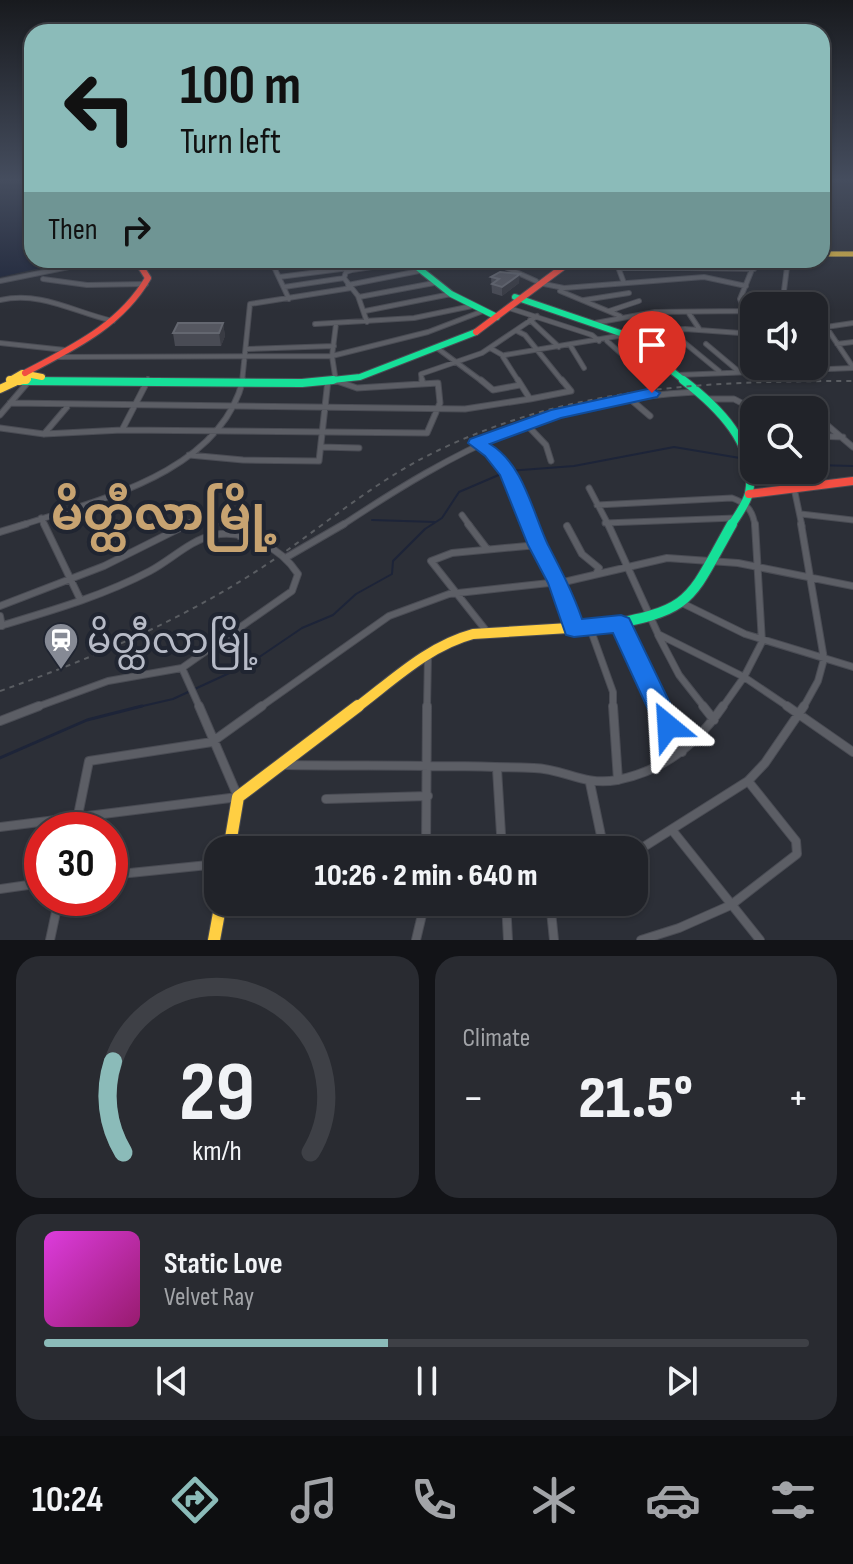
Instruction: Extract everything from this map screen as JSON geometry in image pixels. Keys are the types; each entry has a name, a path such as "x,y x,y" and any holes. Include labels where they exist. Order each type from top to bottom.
{"main road":[{"path":"830,254 851,255"},
{"path":"13,381 113,321 147,284 148,278 142,268"},
{"path":"425,352 478,331 558,268"},
{"path":"418,270 451,294 495,316"},
{"path":"13,381 331,380 398,363 425,352 471,331 517,298"},
{"path":"231,836 238,797 428,654 455,639 488,633 621,624 673,612 693,595 747,498 748,463 738,436 708,399 626,335 517,298"},
{"path":"747,498 794,487 853,481"},
{"path":"214,940 218,916"}],"street":[{"path":"0,281 63,268"},
{"path":"275,268 290,299"},
{"path":"279,277 357,268"},
{"path":"0,532 124,488 189,455 214,432 234,407 248,349 250,304 290,299 427,268"},
{"path":"506,268 621,317"},
{"path":"609,311 639,301 622,283 618,268"},
{"path":"699,268 754,269 743,292"},
{"path":"699,268 704,277"},
{"path":"782,292 787,268"},
{"path":"351,269 344,278 359,297 367,322"},
{"path":"553,288 704,277 746,286"},
{"path":"284,287 344,278"},
{"path":"43,279 87,285 147,284"},
{"path":"359,297 434,283"},
{"path":"583,300 629,293"},
{"path":"365,311 451,294"},
{"path":"0,300 50,298 89,317 113,321"},
{"path":"315,324 367,322 472,306"},
{"path":"508,307 599,341"},
{"path":"54,357 332,356 428,332 483,311"},
{"path":"688,311 700,330"},
{"path":"595,323 655,312 740,311"},
{"path":"655,312 669,330 719,372"},
{"path":"422,383 421,374 490,348 537,316"},
{"path":"530,320 559,347"},
{"path":"853,323 826,327 853,368"},
{"path":"189,455 243,460 319,461 336,324"},
{"path":"504,356 669,330 740,333"},
{"path":"10,403 465,409 571,391 525,335 517,331"},
{"path":"607,340 643,373"},
{"path":"837,344 853,342"},
{"path":"0,343 66,350"},
{"path":"706,344 738,371"},
{"path":"570,345 584,368"},
{"path":"248,349 334,346"},
{"path":"437,348 493,390 520,385"},
{"path":"490,348 504,356 530,399"},
{"path":"828,369 853,368"},
{"path":"676,375 738,371"},
{"path":"0,428 44,434 122,430 424,433 429,431 441,394 438,383 356,387 331,380"},
{"path":"0,415 10,403 13,381"},
{"path":"122,430 147,381"},
{"path":"287,557 321,540 422,473 476,443 526,424 628,397 652,393 700,393"},
{"path":"628,397 650,416"},
{"path":"708,399 734,399 740,402"},
{"path":"44,434 68,406"},
{"path":"526,424 546,445 551,461"},
{"path":"828,425 853,447"},
{"path":"828,436 844,437"},
{"path":"476,443 509,473 538,545 558,583 574,628"},
{"path":"321,447 359,448"},
{"path":"648,845 748,781 765,763 800,713 818,681 824,659 813,579 794,487"},
{"path":"589,488 628,563 679,675 714,720"},
{"path":"284,765 539,768 590,783 618,780 658,768 682,752 714,720 744,677 762,642 754,516 747,498 597,505"},
{"path":"801,514 853,520"},
{"path":"0,606 130,555 205,515 215,516 239,536 287,557 298,574 292,591 182,668 108,681 0,721"},
{"path":"462,515 487,549"},
{"path":"41,518 80,599"},
{"path":"605,523 735,518"},
{"path":"0,616 1,626 148,572 226,525"},
{"path":"567,526 582,554 599,568 597,573"},
{"path":"212,535 239,536"},
{"path":"488,633 431,561 440,555 487,549 514,550 538,545"},
{"path":"79,812 89,761 212,742 389,616 414,603 457,590 558,583 628,563 666,558 713,559 759,565 853,586"},
{"path":"684,604 709,620 762,642 853,667"},
{"path":"621,624 682,752"},
{"path":"590,627 613,692 618,780"},
{"path":"658,634 744,677 853,752"},
{"path":"427,836 428,654"},
{"path":"128,812 238,797 182,668"},
{"path":"497,769 501,836"},
{"path":"641,940 679,928 731,905 797,854 799,847 748,781"},
{"path":"590,783 601,836"},
{"path":"326,799 428,796"},
{"path":"0,827 24,825"},
{"path":"672,830 760,940"},
{"path":"128,873 204,865"},
{"path":"0,889 24,886"},
{"path":"50,940 55,916"},
{"path":"416,940 422,916"},
{"path":"507,916 508,940"},
{"path":"552,916 554,940"}],"water":[{"path":"0,223 24,223 24,268 40,268 0,277"}],"building":[{"path":"500,272 520,274 502,287 492,284 499,279 491,277"},
{"path":"178,323 223,323 219,333 173,333"}],"waterway":[{"path":"136,708 173,699 249,664 302,628 333,615 356,594 392,574 393,561 425,529 442,518 459,492 508,471 574,466 674,447 740,458"},
{"path":"828,465 853,466"},
{"path":"372,520 435,522"},
{"path":"136,708 142,706"},
{"path":"0,758 87,720 136,708"}],"railway":[{"path":"0,691 98,654 192,609 252,574 390,477 439,450 489,429 540,412 642,392 746,383 853,381"}],"traffic: fast":[{"path":"419,268 451,294 497,317"},
{"path":"515,297 626,335 708,399 738,436 748,463 749,494 693,594 677,607 653,617 602,626"},
{"path":"23,381 302,383 360,377 476,332"}],"traffic: slow":[{"path":"830,254 853,254"},
{"path":"28,379 19,382 10,380 22,373 42,377"},
{"path":"0,389 15,382"},
{"path":"231,836 238,797 428,654 455,639 473,634 602,626"},
{"path":"214,940 218,916"}],"traffic: jam":[{"path":"25,373 95,334 126,309 148,278 142,268"},
{"path":"476,332 561,268"},
{"path":"749,494 853,481"}],"place":[{"name":"မိတ္ထီလာမြို့","path":"61,671"}],"district":[{"name":"မိတ္ထီလာမြို့","path":"164,514"}],"route":[{"path":"652,393 557,414 505,430 476,443 491,452 509,473 538,545 558,583 574,628 621,624 668,726"}]}
